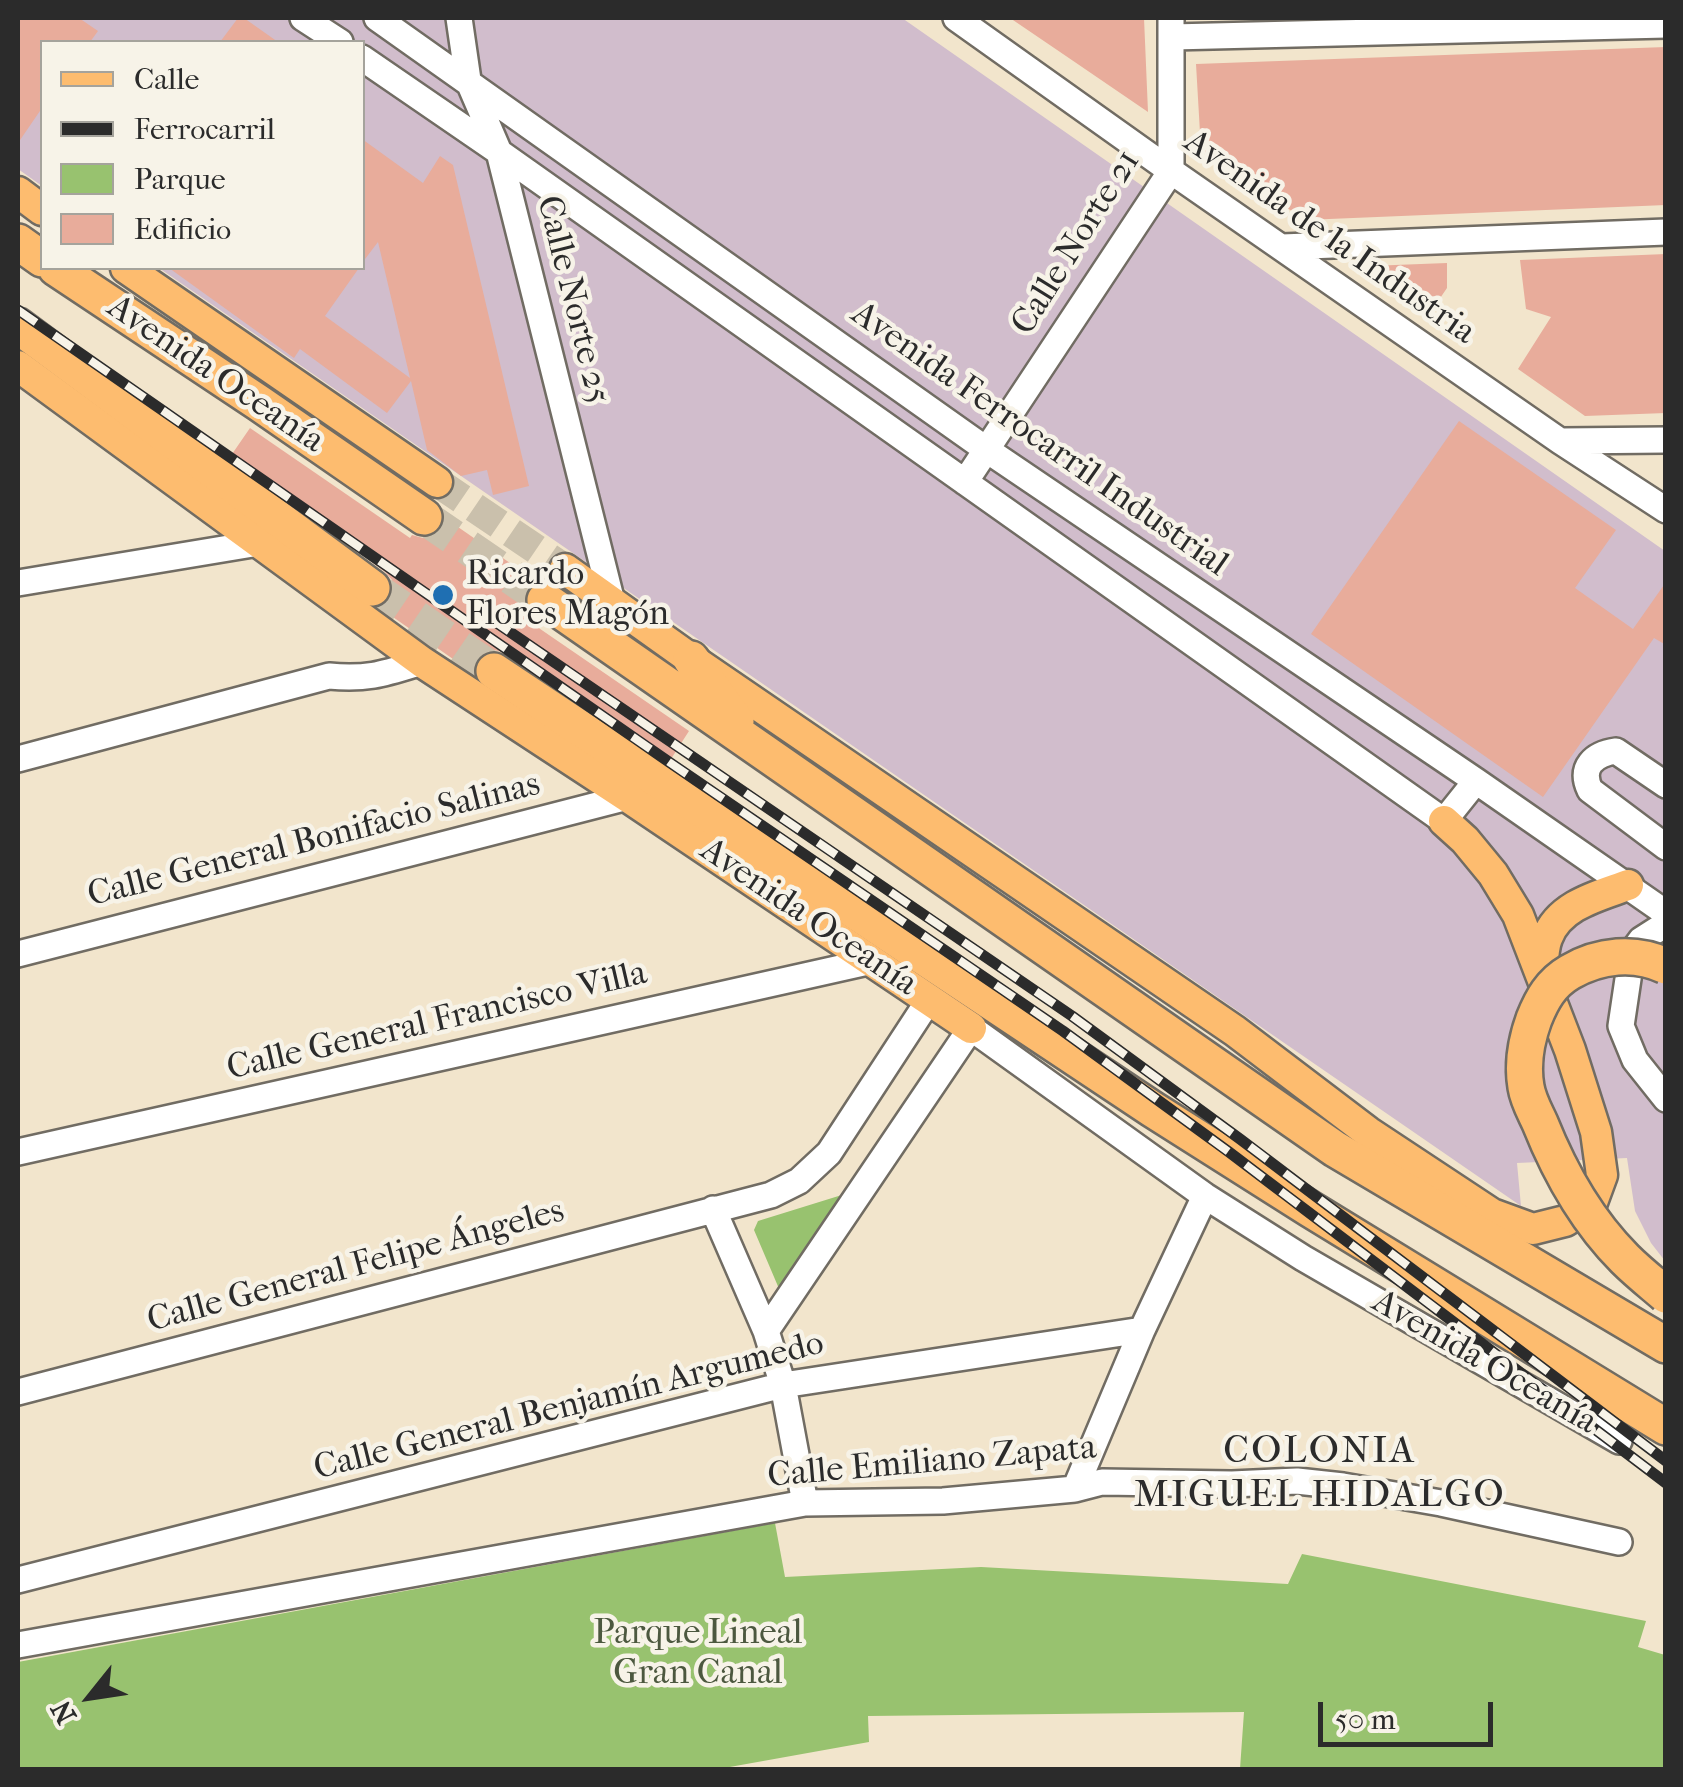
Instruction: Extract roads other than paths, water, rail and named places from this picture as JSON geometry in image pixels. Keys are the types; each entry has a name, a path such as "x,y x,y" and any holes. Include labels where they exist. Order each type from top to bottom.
{"highway":[{"path":"18,242 40,258"},
{"name":"Avenida Oceanía","path":"59,270 424,517"},
{"name":"Avenida Oceanía","path":"18,326 372,588"},
{"path":"546,600 1335,1150 1666,1345"},
{"path":"691,659 751,742"},
{"name":"Avenida Oceanía","path":"494,671 1152,1109 1656,1421"},
{"path":"1666,966 1651,959 1615,956 1584,964 1555,981 1539,1006 1524,1062 1526,1090 1575,1197 1624,1258 1666,1295"},
{"path":"971,1028 991,1019 1072,1070 1152,1109"}],"main road":[{"path":"18,192 40,208"},
{"name":"Avenida Oceanía","path":"129,270 437,482"},
{"name":"Avenida Oceanía","path":"21,372 422,662 971,1028"},
{"path":"565,569 1236,1031 1368,1132 1492,1214 1533,1229 1565,1221 1591,1205 1602,1176 1596,1132 1570,1050 1518,914 1493,874 1444,820"},
{"path":"1542,975 1547,937 1562,915 1584,900 1628,885"}],"street":[{"path":"303,18 337,40"},
{"name":"Avenida Ferrocarril Industrial","path":"377,18 987,450 1666,913"},
{"name":"Calle Norte 25","path":"458,18 468,80 500,152 612,602"},
{"name":"Avenida de la Industria","path":"956,18 1560,441 1666,510"},
{"path":"1172,27 1666,25"},
{"name":"Calle Norte 21","path":"965,482 1171,171 1172,27"},
{"path":"365,60 1444,820 1476,781"},
{"path":"1282,247 1666,232"},
{"path":"1560,441 1666,440"},
{"path":"18,583 259,543"},
{"path":"18,759 330,676 368,677 422,662"},
{"path":"1666,784 1616,751 1593,758 1586,770 1585,781 1590,790 1666,846"},
{"name":"Calle General Bonifacio Salinas","path":"18,954 628,796"},
{"path":"1666,924 1641,940 1632,952 1621,1026 1635,1060 1666,1099"},
{"path":"1632,952 1666,948"},
{"name":"Calle General Francisco Villa","path":"18,1152 872,961"},
{"name":"Calle General Felipe Ángeles","path":"18,1392 771,1195 799,1181 829,1153 929,1000"},
{"path":"766,1331 971,1028"},
{"name":"Avenida Oceanía","path":"971,1028 1205,1196 1303,1258 1618,1441"},
{"path":"1075,1489 1142,1330 1205,1196"},
{"path":"713,1210 766,1331 783,1385 805,1503"},
{"name":"Calle General Benjamín Argumedo","path":"18,1580 783,1385 1142,1330"},
{"name":"Calle Emiliano Zapata","path":"18,1645 805,1503 943,1501 1075,1489 1102,1482 1343,1486 1619,1542"}],"tunnel":[{"path":"437,482 565,569"},
{"path":"424,517 545,600"},
{"path":"372,588 494,671"}],"railway":[{"path":"18,310 1063,1031 1666,1483"},
{"path":"491,619 1072,1016 1666,1461"}],"place":[{"name":"Ricardo Flores Magón","path":"443,595"}],"district":[{"name":"COLONIA MIGUEL HIDALGO","path":"1320,1475"}],"park label":[{"name":"Parque Lineal Gran Canal","path":"698,1654"}]}
